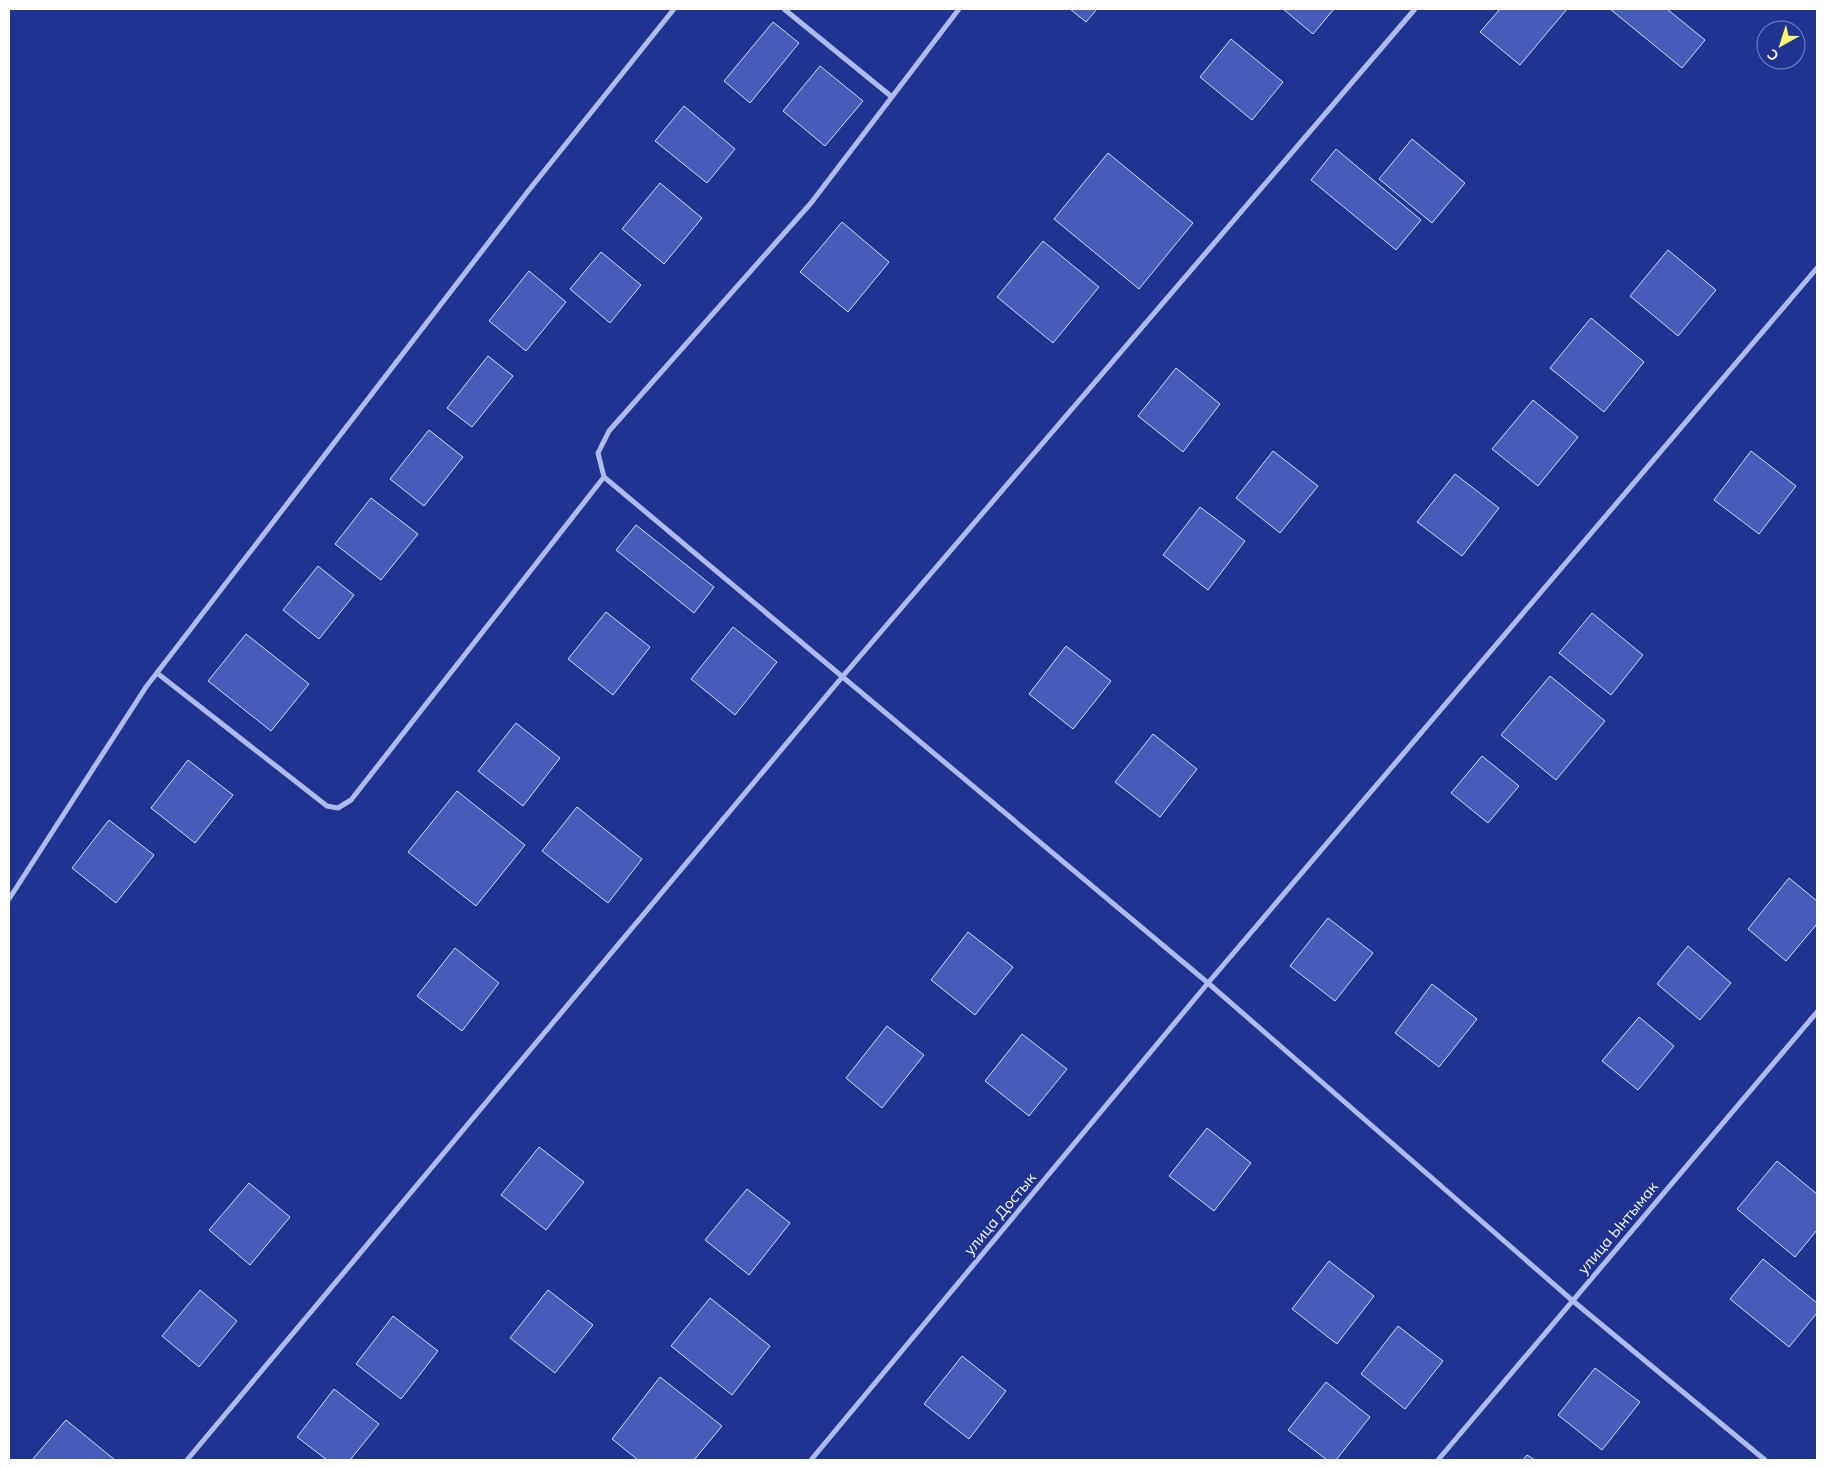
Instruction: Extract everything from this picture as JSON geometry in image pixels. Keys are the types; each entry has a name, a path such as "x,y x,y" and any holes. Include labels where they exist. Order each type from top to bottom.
{"street":[{"path":"9,899 157,673 530,190 674,9"},
{"path":"784,9 892,96"},
{"path":"959,9 811,203 609,431 598,453 604,476 1208,984 1573,1301 1765,1460"},
{"path":"187,1460 843,676 1415,9"},
{"name":"улица Достык","path":"811,1460 1208,984 1817,268"},
{"path":"157,673 327,806 338,808 351,800 604,476"},
{"name":"улица Ынтымак","path":"1438,1460 1817,1012"}],"building":[{"path":"1070,9 1097,9 1086,22"},
{"path":"1283,9 1334,9 1313,34"},
{"path":"1500,9 1567,9 1520,65 1480,32"},
{"path":"1610,9 1667,9 1705,40 1682,68"},
{"path":"773,22 799,43 750,103 724,81"},
{"path":"1231,39 1283,82 1252,120 1200,77"},
{"path":"820,66 863,101 825,146 783,111"},
{"path":"684,106 735,149 707,183 655,141"},
{"path":"1412,139 1465,183 1432,223 1379,179"},
{"path":"1336,149 1421,220 1396,250 1311,180"},
{"path":"1108,153 1193,223 1139,289 1054,219"},
{"path":"660,183 702,218 664,264 622,229"},
{"path":"842,222 889,262 848,312 800,272"},
{"path":"1043,241 1099,287 1053,343 997,297"},
{"path":"1668,250 1716,290 1678,336 1630,296"},
{"path":"601,252 641,285 610,323 570,289"},
{"path":"529,271 566,302 526,351 489,321"},
{"path":"1591,318 1644,362 1604,412 1550,368"},
{"path":"488,356 513,376 472,427 447,408"},
{"path":"1176,368 1220,404 1183,452 1138,416"},
{"path":"1533,400 1578,437 1538,486 1492,449"},
{"path":"429,430 463,457 424,506 390,479"},
{"path":"1273,451 1318,486 1280,533 1236,498"},
{"path":"1751,451 1796,486 1759,534 1714,500"},
{"path":"1455,474 1499,508 1462,556 1417,522"},
{"path":"371,498 418,534 381,580 335,544"},
{"path":"1200,507 1245,541 1208,590 1163,555"},
{"path":"636,525 714,587 694,613 616,550"},
{"path":"318,566 354,595 319,639 283,610"},
{"path":"606,612 650,647 613,695 568,659"},
{"path":"1592,613 1643,655 1611,695 1559,653"},
{"path":"733,627 777,662 735,715 691,679"},
{"path":"246,634 309,684 271,731 208,681"},
{"path":"1066,646 1111,681 1073,729 1029,694"},
{"path":"1550,676 1605,721 1556,780 1501,735"},
{"path":"516,723 560,758 523,806 478,771"},
{"path":"1153,734 1197,769 1160,817 1115,782"},
{"path":"1482,756 1519,786 1488,823 1451,793"},
{"path":"188,760 233,795 195,843 151,808"},
{"path":"457,791 525,845 476,906 408,852"},
{"path":"577,807 642,859 608,903 542,851"},
{"path":"109,820 154,855 116,903 72,868"},
{"path":"1789,878 1817,901 1817,924 1786,961 1748,929"},
{"path":"1328,918 1373,953 1335,1001 1290,966"},
{"path":"968,932 1013,967 975,1015 931,980"},
{"path":"1688,946 1731,983 1700,1020 1657,984"},
{"path":"455,948 499,983 462,1031 417,996"},
{"path":"1432,984 1477,1019 1439,1067 1395,1033"},
{"path":"1639,1017 1674,1046 1638,1090 1602,1061"},
{"path":"887,1026 924,1055 882,1108 846,1078"},
{"path":"1022,1034 1067,1069 1029,1116 985,1081"},
{"path":"1207,1128 1251,1163 1214,1211 1169,1176"},
{"path":"539,1147 584,1182 546,1230 501,1195"},
{"path":"1777,1161 1817,1194 1817,1230 1795,1257 1737,1209"},
{"path":"249,1183 290,1217 250,1265 209,1230"},
{"path":"747,1189 790,1223 749,1275 705,1240"},
{"path":"1763,1259 1817,1303 1817,1313 1789,1347 1730,1299"},
{"path":"1329,1261 1374,1296 1337,1344 1292,1309"},
{"path":"200,1290 237,1321 199,1367 162,1336"},
{"path":"548,1290 593,1325 555,1373 510,1338"},
{"path":"710,1298 770,1346 732,1395 671,1346"},
{"path":"393,1316 438,1351 401,1399 356,1364"},
{"path":"1398,1326 1443,1361 1405,1409 1361,1374"},
{"path":"962,1356 1006,1391 969,1439 924,1404"},
{"path":"1595,1368 1640,1402 1602,1450 1558,1415"},
{"path":"660,1377 722,1426 694,1460 638,1460 612,1439"},
{"path":"1326,1382 1370,1417 1336,1460 1327,1460 1288,1430"},
{"path":"334,1389 379,1424 350,1460 327,1460 297,1437"},
{"path":"66,1420 115,1460 32,1460"},
{"path":"1527,1455 1535,1460 1523,1460"}]}
